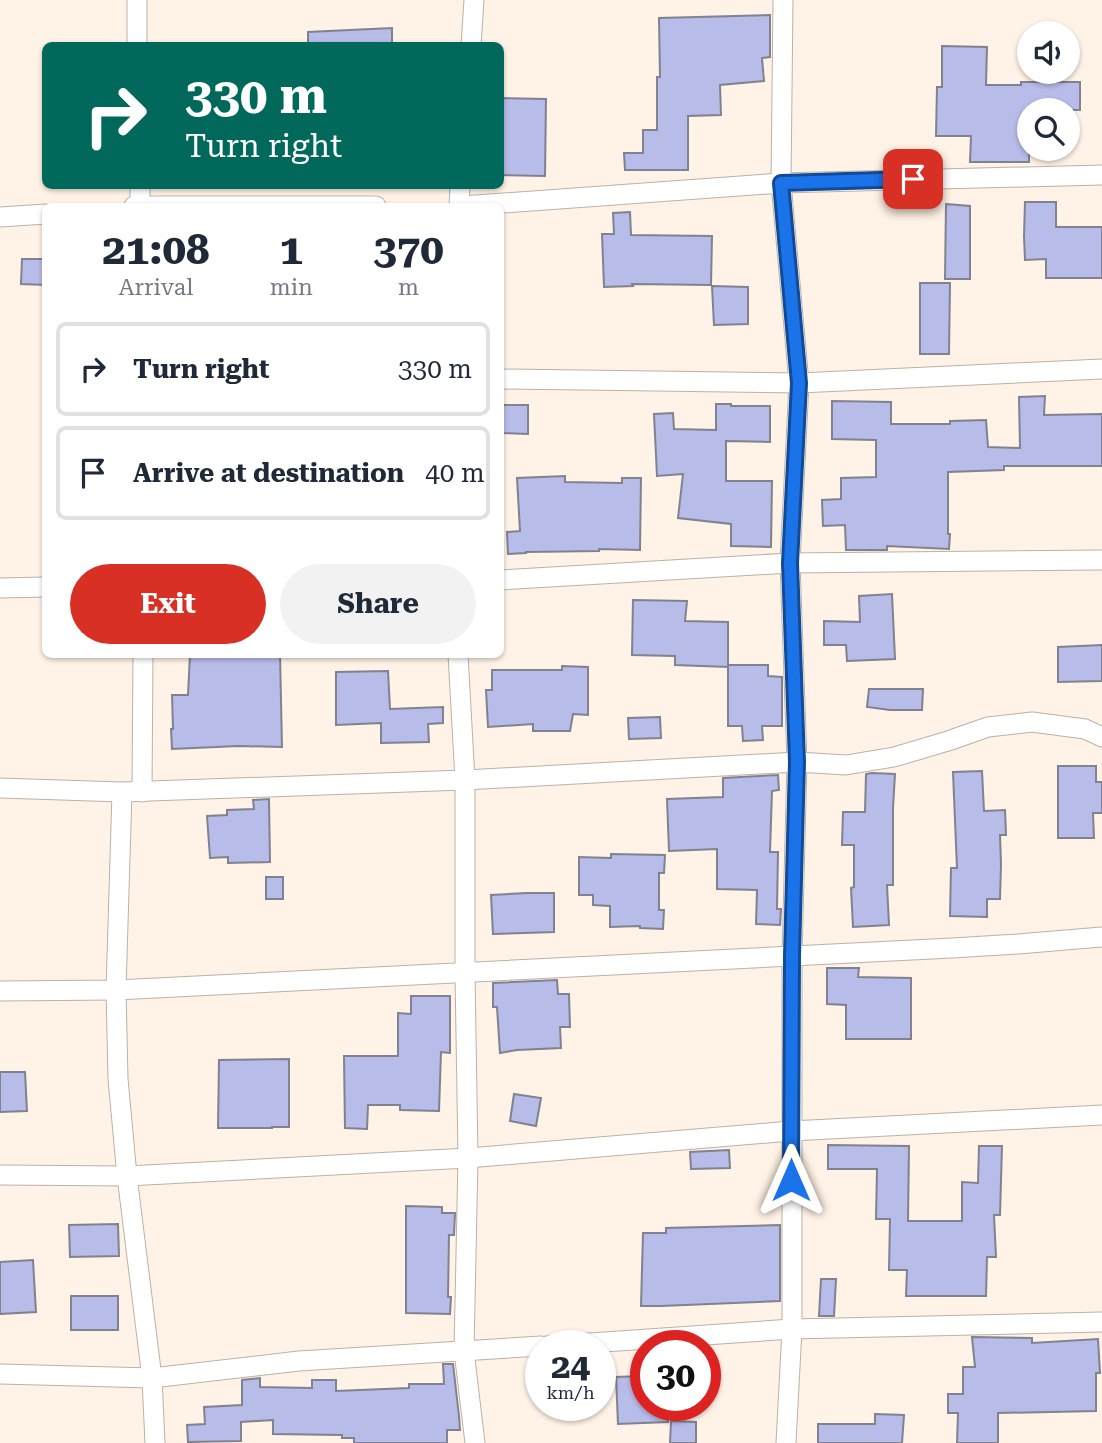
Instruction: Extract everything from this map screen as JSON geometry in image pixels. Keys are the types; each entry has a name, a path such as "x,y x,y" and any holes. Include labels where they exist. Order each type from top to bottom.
{"street":[{"path":"136,0 137,42"},
{"path":"471,42 474,0"},
{"path":"783,0 781,183 799,383 790,563 797,762 792,956 792,1329 786,1443"},
{"path":"502,203 781,183 1102,175"},
{"path":"0,217 42,214"},
{"path":"504,379 799,383 1102,369"},
{"path":"504,580 790,563 1102,560"},
{"path":"0,588 42,587"},
{"path":"143,658 116,990 118,1079 152,1378 155,1443"},
{"path":"458,658 465,780 468,1158 464,1351 475,1443"},
{"path":"0,788 132,792 465,780 797,762 846,765 894,757 988,727 1032,722 1085,729 1102,737"},
{"path":"0,991 116,990 465,973 1018,944 1102,937"},
{"path":"0,1175 127,1176 468,1158 791,1130 1102,1115"},
{"path":"616,1341 792,1329 1102,1322"},
{"path":"0,1374 152,1378 299,1361 525,1347"}],"building":[{"path":"770,15 770,57 762,58 764,81 720,85 721,115 688,116 688,170 625,170 624,153 643,153 643,130 657,130 659,18"},
{"path":"392,28 392,42 308,42 308,32"},
{"path":"942,46 987,47 986,85 1080,84 1080,98 1017,98 1017,161 1029,162 970,162 971,136 936,136 937,87 942,87"},
{"path":"504,98 546,99 545,176 504,175"},
{"path":"1025,202 1056,202 1056,227 1102,227 1102,278 1046,278 1046,259 1025,260"},
{"path":"946,204 970,206 970,279 945,279"},
{"path":"630,212 631,235 712,236 711,285 632,284 633,286 604,287 602,234 614,234 613,213"},
{"path":"22,259 42,259 42,285 21,284"},
{"path":"920,283 950,283 949,354 920,354"},
{"path":"712,286 748,287 748,324 714,325"},
{"path":"1045,396 1044,415 1102,414 1102,466 1004,466 1004,470 948,472 949,549 887,546 887,550 846,550 845,525 823,526 822,500 841,499 841,478 876,477 876,440 832,439 832,401 891,402 891,424 950,424 950,421 986,420 988,447 1020,448 1019,397"},
{"path":"716,404 770,406 770,442 726,441 726,481 772,481 771,547 731,546 731,524 678,518 683,474 657,476 654,414 673,413 674,429 716,430"},
{"path":"504,405 528,405 528,434 504,433"},
{"path":"565,476 565,482 622,483 622,478 641,478 640,550 599,549 508,554 507,532 520,531 517,478"},
{"path":"892,594 895,659 847,661 846,645 824,645 824,621 860,622 859,596"},
{"path":"633,600 687,601 685,621 728,622 728,667 675,665 675,656 632,655"},
{"path":"1102,645 1102,681 1058,682 1058,647"},
{"path":"190,658 280,658 282,747 172,749 172,695 188,695"},
{"path":"728,665 768,665 768,676 782,677 782,726 762,726 763,740 743,741 742,726 728,726"},
{"path":"562,666 588,667 588,715 573,714 570,731 533,731 533,724 488,727 486,690 492,690 492,670 562,670"},
{"path":"388,671 390,709 443,707 443,723 428,724 429,742 381,743 381,723 336,725 336,672"},
{"path":"869,689 923,689 922,710 867,707"},
{"path":"660,717 661,738 629,739 628,718"},
{"path":"1058,766 1096,766 1096,782 1102,782 1102,813 1093,813 1094,838 1058,838"},
{"path":"982,771 984,811 1005,810 1006,835 1000,835 1000,899 987,899 987,917 950,916 951,868 957,868 953,772"},
{"path":"866,774 895,774 893,885 887,885 889,925 853,927 851,888 854,887 854,845 842,845 843,812 865,812"},
{"path":"778,775 779,790 772,791 770,852 778,852 777,909 781,909 780,925 756,924 757,890 717,889 717,849 669,851 667,799 723,797 723,778"},
{"path":"269,799 270,862 228,863 228,857 210,858 207,816 227,815 227,810 254,809 253,800"},
{"path":"611,854 665,855 664,873 659,873 659,910 664,910 663,929 640,926 610,927 610,906 593,905 593,895 579,895 579,857 611,858"},
{"path":"266,877 283,877 283,899 266,899"},
{"path":"554,893 554,932 493,934 491,895"},
{"path":"827,968 859,968 858,977 911,978 911,1039 846,1039 846,1005 827,1004"},
{"path":"557,980 558,994 569,994 570,1027 560,1027 561,1048 500,1053 497,1007 493,1007 493,983"},
{"path":"411,996 450,996 450,1053 441,1052 439,1111 400,1110 400,1105 368,1105 367,1129 345,1128 344,1056 398,1056 398,1013 411,1014"},
{"path":"289,1059 289,1127 218,1128 219,1060"},
{"path":"0,1072 25,1072 27,1111 0,1112"},
{"path":"514,1094 541,1098 536,1126 510,1121"},
{"path":"828,1145 909,1146 908,1221 962,1221 962,1182 978,1183 979,1146 1002,1146 1000,1215 994,1215 996,1257 987,1257 986,1296 906,1296 907,1270 889,1270 890,1219 876,1219 877,1169 828,1169"},
{"path":"729,1150 730,1168 691,1169 690,1152"},
{"path":"406,1206 442,1207 442,1213 455,1213 454,1235 449,1235 450,1314 406,1313"},
{"path":"118,1224 119,1256 70,1257 69,1225"},
{"path":"780,1225 780,1301 641,1306 643,1233 666,1233 666,1228"},
{"path":"33,1260 36,1312 0,1314 0,1262"},
{"path":"821,1279 836,1279 834,1316 819,1316"},
{"path":"71,1296 118,1296 118,1330 71,1330"},
{"path":"972,1337 1032,1338 1032,1343 1098,1339 1100,1373 1096,1373 1096,1411 998,1413 998,1443 957,1443 958,1413 948,1413 948,1394 963,1394 963,1367 975,1367"},
{"path":"443,1364 453,1364 460,1430 447,1430 447,1443 354,1443 354,1438 342,1438 342,1435 273,1434 273,1420 241,1422 241,1441 188,1442 187,1425 205,1424 204,1407 242,1405 242,1380 260,1378 260,1387 312,1388 312,1380 336,1380 336,1391 409,1388 409,1384 444,1384"},
{"path":"630,1376 630,1421 668,1422 618,1424 616,1377"},
{"path":"875,1414 904,1415 902,1443 818,1443 818,1424 875,1424"},
{"path":"671,1421 696,1422 696,1443 670,1443"}],"route":[{"path":"791,1180 792,956 797,762 790,563 799,383 781,183 913,179"}]}
